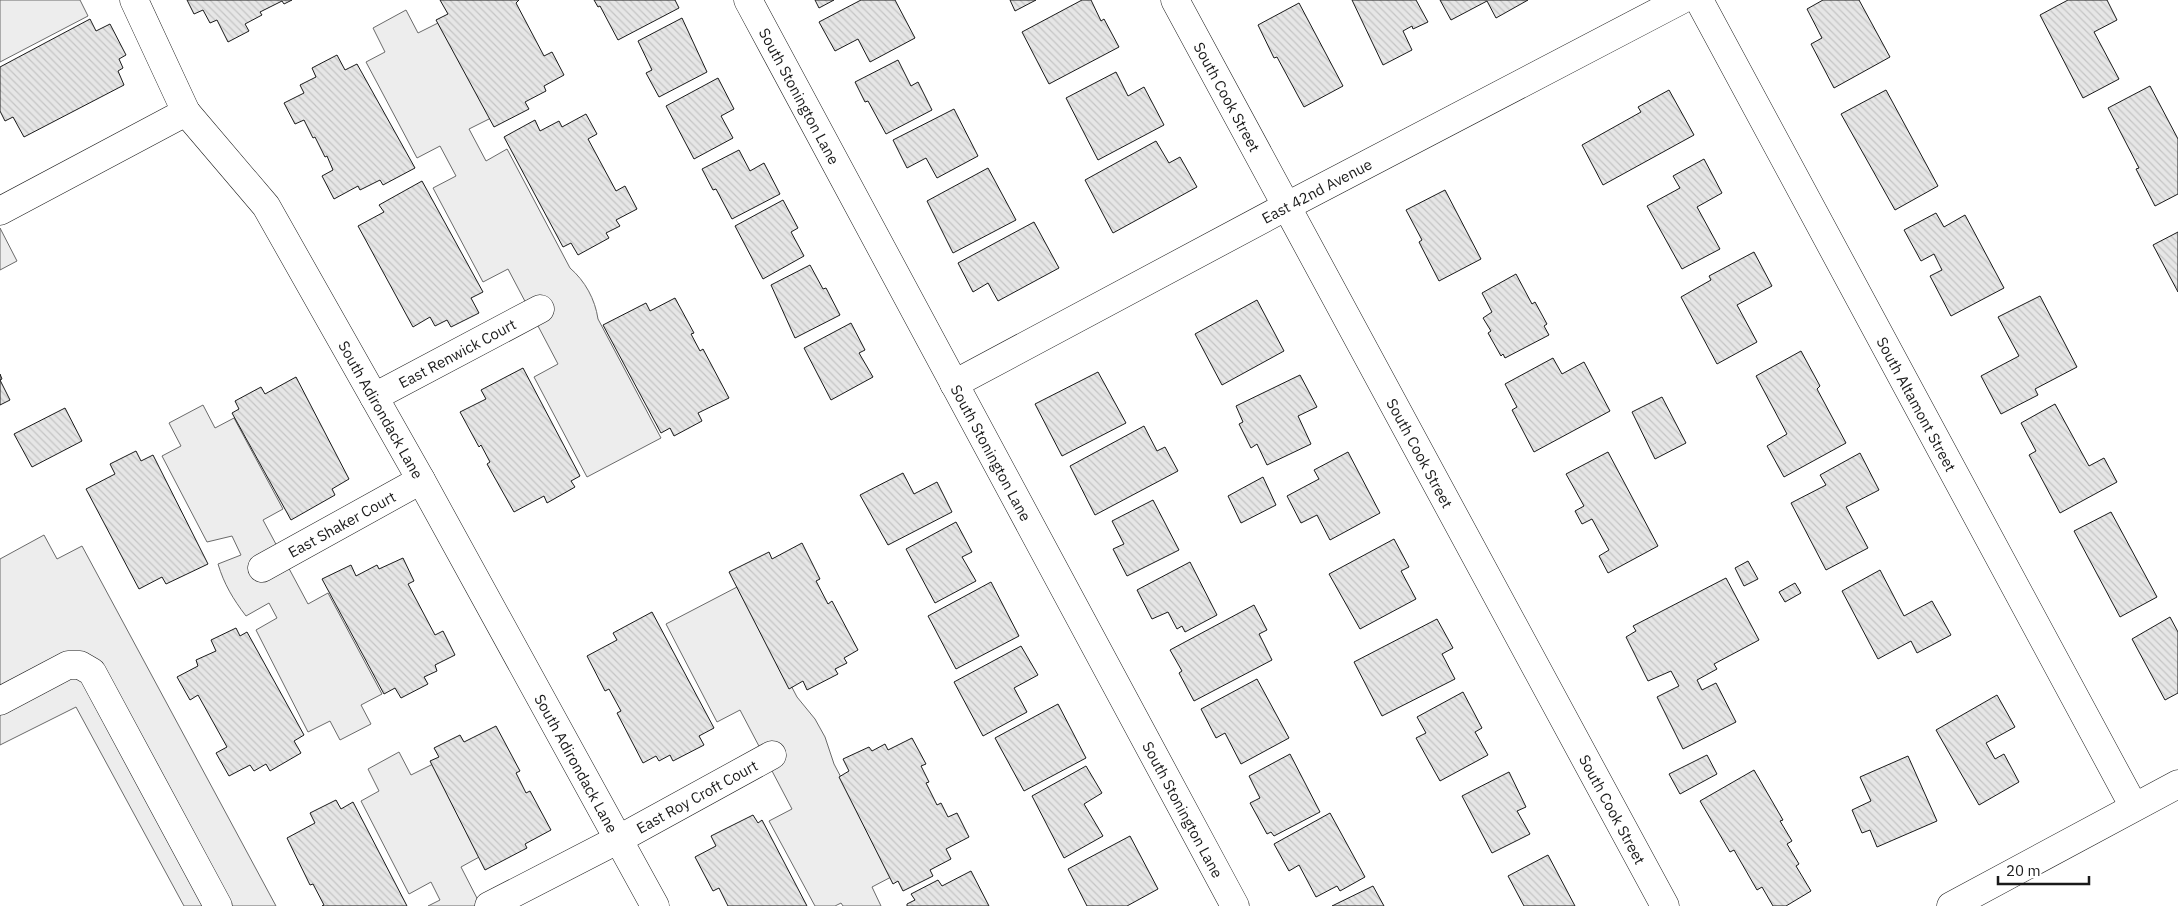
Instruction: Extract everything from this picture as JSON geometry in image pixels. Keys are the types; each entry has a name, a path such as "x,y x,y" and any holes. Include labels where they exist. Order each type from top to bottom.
{"street":[{"name":"South Adirondack Lane","path":"134,0 186,112 266,206 422,480 655,906"},
{"name":"South Stonington Lane","path":"748,0 1235,906"},
{"name":"South Cook Street","path":"1175,0 1665,906"},
{"name":"East 42nd Avenue","path":"954,384 1287,206 1681,0"},
{"name":"South Altamont Street","path":"1699,0 2134,807"},
{"path":"0,211 186,112"},
{"name":"East Renwick Court","path":"374,397 540,309"},
{"name":"East Shaker Court","path":"262,568 422,480"},
{"path":"0,701 68,665 80,665 92,672 218,906"},
{"name":"East Roy Croft Court","path":"489,906 619,839 772,755"},
{"path":"1951,906 2178,784"}],"shaded area":[{"path":"0,0 80,0 88,16 0,62"},
{"path":"406,10 418,33 440,22 491,118 469,129 486,161 507,149 570,268 588,291 598,319 661,438 587,477 534,377 558,364 508,269 483,282 433,188 456,176 440,146 417,158 366,62 385,52 373,28"},
{"path":"0,228 17,261 0,270"},
{"path":"203,405 215,428 234,418 283,509 263,520 308,604 328,593 382,694 361,705 371,724 340,740 330,721 308,732 256,630 277,618 269,603 246,616 241,610 226,585 218,564 241,555 232,536 207,542 162,456 181,446 169,423"},
{"path":"44,535 57,559 82,546 276,906 184,906 76,707 0,745 0,559"},
{"path":"739,586 797,697 815,719 825,737 834,764 893,876 872,887 881,906 843,906 841,903 835,906 815,906 769,821 792,809 740,710 717,722 666,624"},
{"path":"399,752 411,775 433,764 481,856 461,867 481,906 428,906 440,900 431,882 409,894 361,801 379,791 368,769"}],"building":[{"path":"187,0 292,0 284,4 282,1 260,12 262,15 245,24 249,31 228,42 217,20 210,23 203,10 194,14"},
{"path":"440,0 519,0 516,3 544,56 552,52 564,75 544,86 546,91 525,102 529,109 494,127 436,20 448,14"},
{"path":"594,0 675,0 679,8 618,40 600,6 598,7"},
{"path":"815,0 834,0 819,8"},
{"path":"861,0 895,0 915,38 870,62 858,39 835,51 819,22"},
{"path":"1010,0 1036,0 1015,11"},
{"path":"1082,0 1091,0 1101,21 1104,19 1119,47 1049,84 1022,32"},
{"path":"1352,0 1416,0 1428,22 1413,29 1412,26 1403,31 1412,50 1383,65"},
{"path":"1440,0 1528,0 1496,18 1487,1 1451,20"},
{"path":"1823,0 1859,0 1890,57 1834,88 1811,44 1822,38 1807,9"},
{"path":"2068,0 2107,0 2117,20 2094,32 2119,79 2083,98 2040,15"},
{"path":"1299,3 1343,86 1304,107 1277,57 1274,58 1258,25"},
{"path":"682,18 707,72 659,97 646,73 652,70 638,41"},
{"path":"90,19 96,31 110,24 126,55 119,59 123,68 118,71 124,85 24,137 13,117 5,121 0,111 0,67"},
{"path":"337,55 345,70 357,64 415,168 383,185 380,180 360,190 358,186 334,199 322,176 333,170 327,156 325,157 304,120 295,124 284,103 304,93 300,85 316,77 312,68"},
{"path":"898,60 911,86 918,82 932,110 886,134 868,101 865,102 855,82"},
{"path":"1116,72 1128,96 1144,87 1164,125 1098,160 1066,98"},
{"path":"718,78 734,109 721,116 733,138 694,159 666,106"},
{"path":"2150,86 2178,139 2178,194 2155,206 2136,169 2139,168 2108,108"},
{"path":"1669,90 1694,135 1603,185 1582,145 1641,112 1638,107"},
{"path":"1886,90 1938,186 1895,210 1841,114"},
{"path":"954,109 978,156 937,178 926,158 907,168 893,140"},
{"path":"586,114 597,134 588,139 616,191 625,186 637,209 616,220 620,226 606,233 609,238 578,255 571,243 563,247 504,137 535,120 540,131 559,121 562,127"},
{"path":"1156,141 1169,163 1180,157 1197,187 1113,233 1085,180"},
{"path":"739,150 750,171 764,163 780,194 732,219 716,189 713,190 702,169"},
{"path":"1704,159 1722,193 1697,207 1720,249 1682,269 1647,206 1680,188 1673,176"},
{"path":"988,168 1016,220 953,253 927,201"},
{"path":"422,181 483,292 471,298 479,313 451,327 447,320 435,326 430,317 413,327 358,226 384,212 379,205"},
{"path":"1445,190 1481,259 1439,281 1419,242 1422,240 1406,210"},
{"path":"783,200 798,228 791,232 804,256 763,279 735,226"},
{"path":"1936,213 1944,227 1965,215 2004,288 1951,316 1930,276 1942,270 1934,254 1921,261 1904,230"},
{"path":"1034,222 1059,268 998,301 988,283 973,292 958,263"},
{"path":"2178,232 2178,292 2153,245"},
{"path":"1754,252 1772,286 1737,305 1757,342 1717,364 1681,297 1711,280 1709,276"},
{"path":"810,265 823,289 826,288 840,315 795,338 771,285"},
{"path":"1516,274 1532,304 1535,302 1547,324 1544,326 1549,335 1505,358 1503,354 1501,356 1488,333 1491,331 1483,318 1492,312 1482,293"},
{"path":"2040,296 2077,367 2035,389 2038,395 2001,414 1981,376 2019,356 1998,317"},
{"path":"675,298 694,333 691,334 700,351 703,349 729,398 698,413 702,421 674,436 670,428 661,433 603,325 646,303 650,311"},
{"path":"1257,300 1284,351 1222,385 1195,334"},
{"path":"851,323 865,350 859,353 873,377 831,400 804,348"},
{"path":"1801,351 1820,386 1817,389 1846,443 1784,477 1767,446 1787,434 1756,376"},
{"path":"1553,358 1562,374 1584,362 1610,411 1534,452 1512,410 1517,407 1505,384"},
{"path":"523,368 580,476 571,481 575,487 547,503 544,496 514,512 487,464 490,462 481,445 479,447 460,412 486,399 481,390"},
{"path":"1098,372 1126,423 1062,456 1035,404"},
{"path":"1300,375 1317,407 1298,416 1311,444 1267,465 1257,444 1251,448 1239,424 1243,422 1236,406"},
{"path":"296,377 349,479 332,489 335,495 291,520 232,413 239,409 235,401 261,387 265,394"},
{"path":"0,380 10,400 0,405"},
{"path":"1662,397 1686,443 1655,459 1632,412"},
{"path":"2055,404 2089,466 2104,458 2117,482 2060,513 2029,455 2036,451 2021,423"},
{"path":"65,408 82,441 32,467 14,434"},
{"path":"1144,426 1157,451 1165,447 1178,471 1095,515 1070,466"},
{"path":"136,451 141,461 153,455 208,564 166,584 162,577 139,589 86,489 115,474 110,464"},
{"path":"1348,452 1380,513 1330,540 1317,515 1301,523 1287,496 1319,479 1314,470"},
{"path":"1608,452 1658,546 1608,573 1599,556 1609,550 1592,519 1582,524 1575,511 1584,506 1566,474"},
{"path":"1860,453 1879,490 1846,507 1868,548 1826,570 1791,503 1826,485 1820,475"},
{"path":"903,473 914,494 937,482 952,512 888,545 860,495"},
{"path":"1263,477 1276,505 1241,523 1228,496"},
{"path":"1153,500 1179,550 1127,576 1113,549 1124,544 1112,521"},
{"path":"2111,512 2157,597 2120,617 2074,531"},
{"path":"956,522 972,552 962,557 976,581 935,603 906,549"},
{"path":"1394,539 1409,567 1401,571 1416,599 1360,629 1329,574"},
{"path":"802,543 820,579 816,581 828,604 832,601 858,650 844,658 847,663 835,669 838,674 807,690 803,681 789,689 729,572 769,552 772,559"},
{"path":"403,558 414,581 408,584 435,635 443,631 455,655 435,665 437,671 424,677 428,684 401,698 395,688 384,694 322,579 351,565 356,576 377,565 379,569"},
{"path":"1748,561 1758,579 1744,586 1735,568"},
{"path":"1190,562 1217,615 1185,632 1182,626 1177,629 1168,612 1152,619 1137,590"},
{"path":"1880,570 1904,616 1932,601 1951,635 1917,653 1911,641 1878,659 1842,591"},
{"path":"1726,578 1759,640 1714,664 1717,669 1697,680 1702,690 1716,683 1736,722 1683,749 1657,697 1679,686 1671,671 1648,681 1626,637 1636,631 1633,626"},
{"path":"991,582 1019,636 956,669 928,616"},
{"path":"1795,583 1801,593 1785,602 1779,592"},
{"path":"1254,605 1267,630 1259,634 1272,660 1194,701 1179,673 1182,671 1170,650"},
{"path":"652,612 714,728 699,736 704,745 673,761 670,755 659,761 656,756 643,763 617,713 621,711 609,689 605,691 587,656 617,640 613,633"},
{"path":"2170,617 2178,632 2178,693 2165,700 2132,639"},
{"path":"1437,619 1453,648 1442,654 1455,679 1382,716 1354,662"},
{"path":"236,628 240,636 247,632 304,735 294,741 301,753 270,771 266,764 254,771 250,765 229,776 216,753 227,747 198,695 190,700 177,677 198,666 196,660 216,651 211,640"},
{"path":"1021,646 1038,675 1014,688 1027,712 983,736 954,682"},
{"path":"1257,679 1289,738 1241,764 1225,733 1216,738 1201,709"},
{"path":"1463,692 1482,728 1475,732 1488,755 1440,781 1416,738 1426,733 1417,717"},
{"path":"1997,695 2015,727 1986,743 1995,759 2004,754 2019,782 1979,805 1936,730"},
{"path":"1058,704 1086,758 1024,791 995,738"},
{"path":"496,726 520,771 516,773 526,793 530,791 551,830 525,844 527,848 485,870 430,761 439,757 434,748 460,735 464,742"},
{"path":"912,738 926,764 921,766 929,782 926,783 937,805 941,803 948,817 957,813 969,837 946,849 951,859 930,870 933,876 903,891 898,881 893,884 839,777 849,771 843,759 869,747 872,751 885,744 888,750"},
{"path":"1290,754 1320,812 1274,836 1271,832 1267,834 1250,803 1260,798 1249,776"},
{"path":"1707,755 1717,774 1680,794 1669,774"},
{"path":"1908,756 1937,821 1877,847 1870,830 1862,833 1852,810 1871,801 1860,777"},
{"path":"1086,766 1102,793 1084,804 1103,836 1064,858 1032,796"},
{"path":"1754,770 1783,820 1780,821 1792,841 1787,844 1799,864 1796,866 1811,891 1786,906 1773,906 1762,887 1757,890 1734,850 1730,852 1700,801"},
{"path":"1509,772 1526,807 1517,811 1530,834 1492,853 1462,796"},
{"path":"336,800 341,809 353,802 407,906 322,906 324,905 313,884 310,885 287,838 315,823 310,813"},
{"path":"1330,813 1365,877 1340,891 1337,886 1316,897 1299,865 1289,871 1274,844"},
{"path":"753,815 758,823 762,820 807,906 728,906 719,888 713,891 695,857 716,846 711,836"},
{"path":"1130,836 1158,889 1127,906 1087,906 1068,869"},
{"path":"1548,855 1575,906 1524,906 1508,876"},
{"path":"971,871 989,906 907,906 907,904 915,900 911,894 938,880 942,886"},
{"path":"1373,886 1384,906 1332,906"}]}
